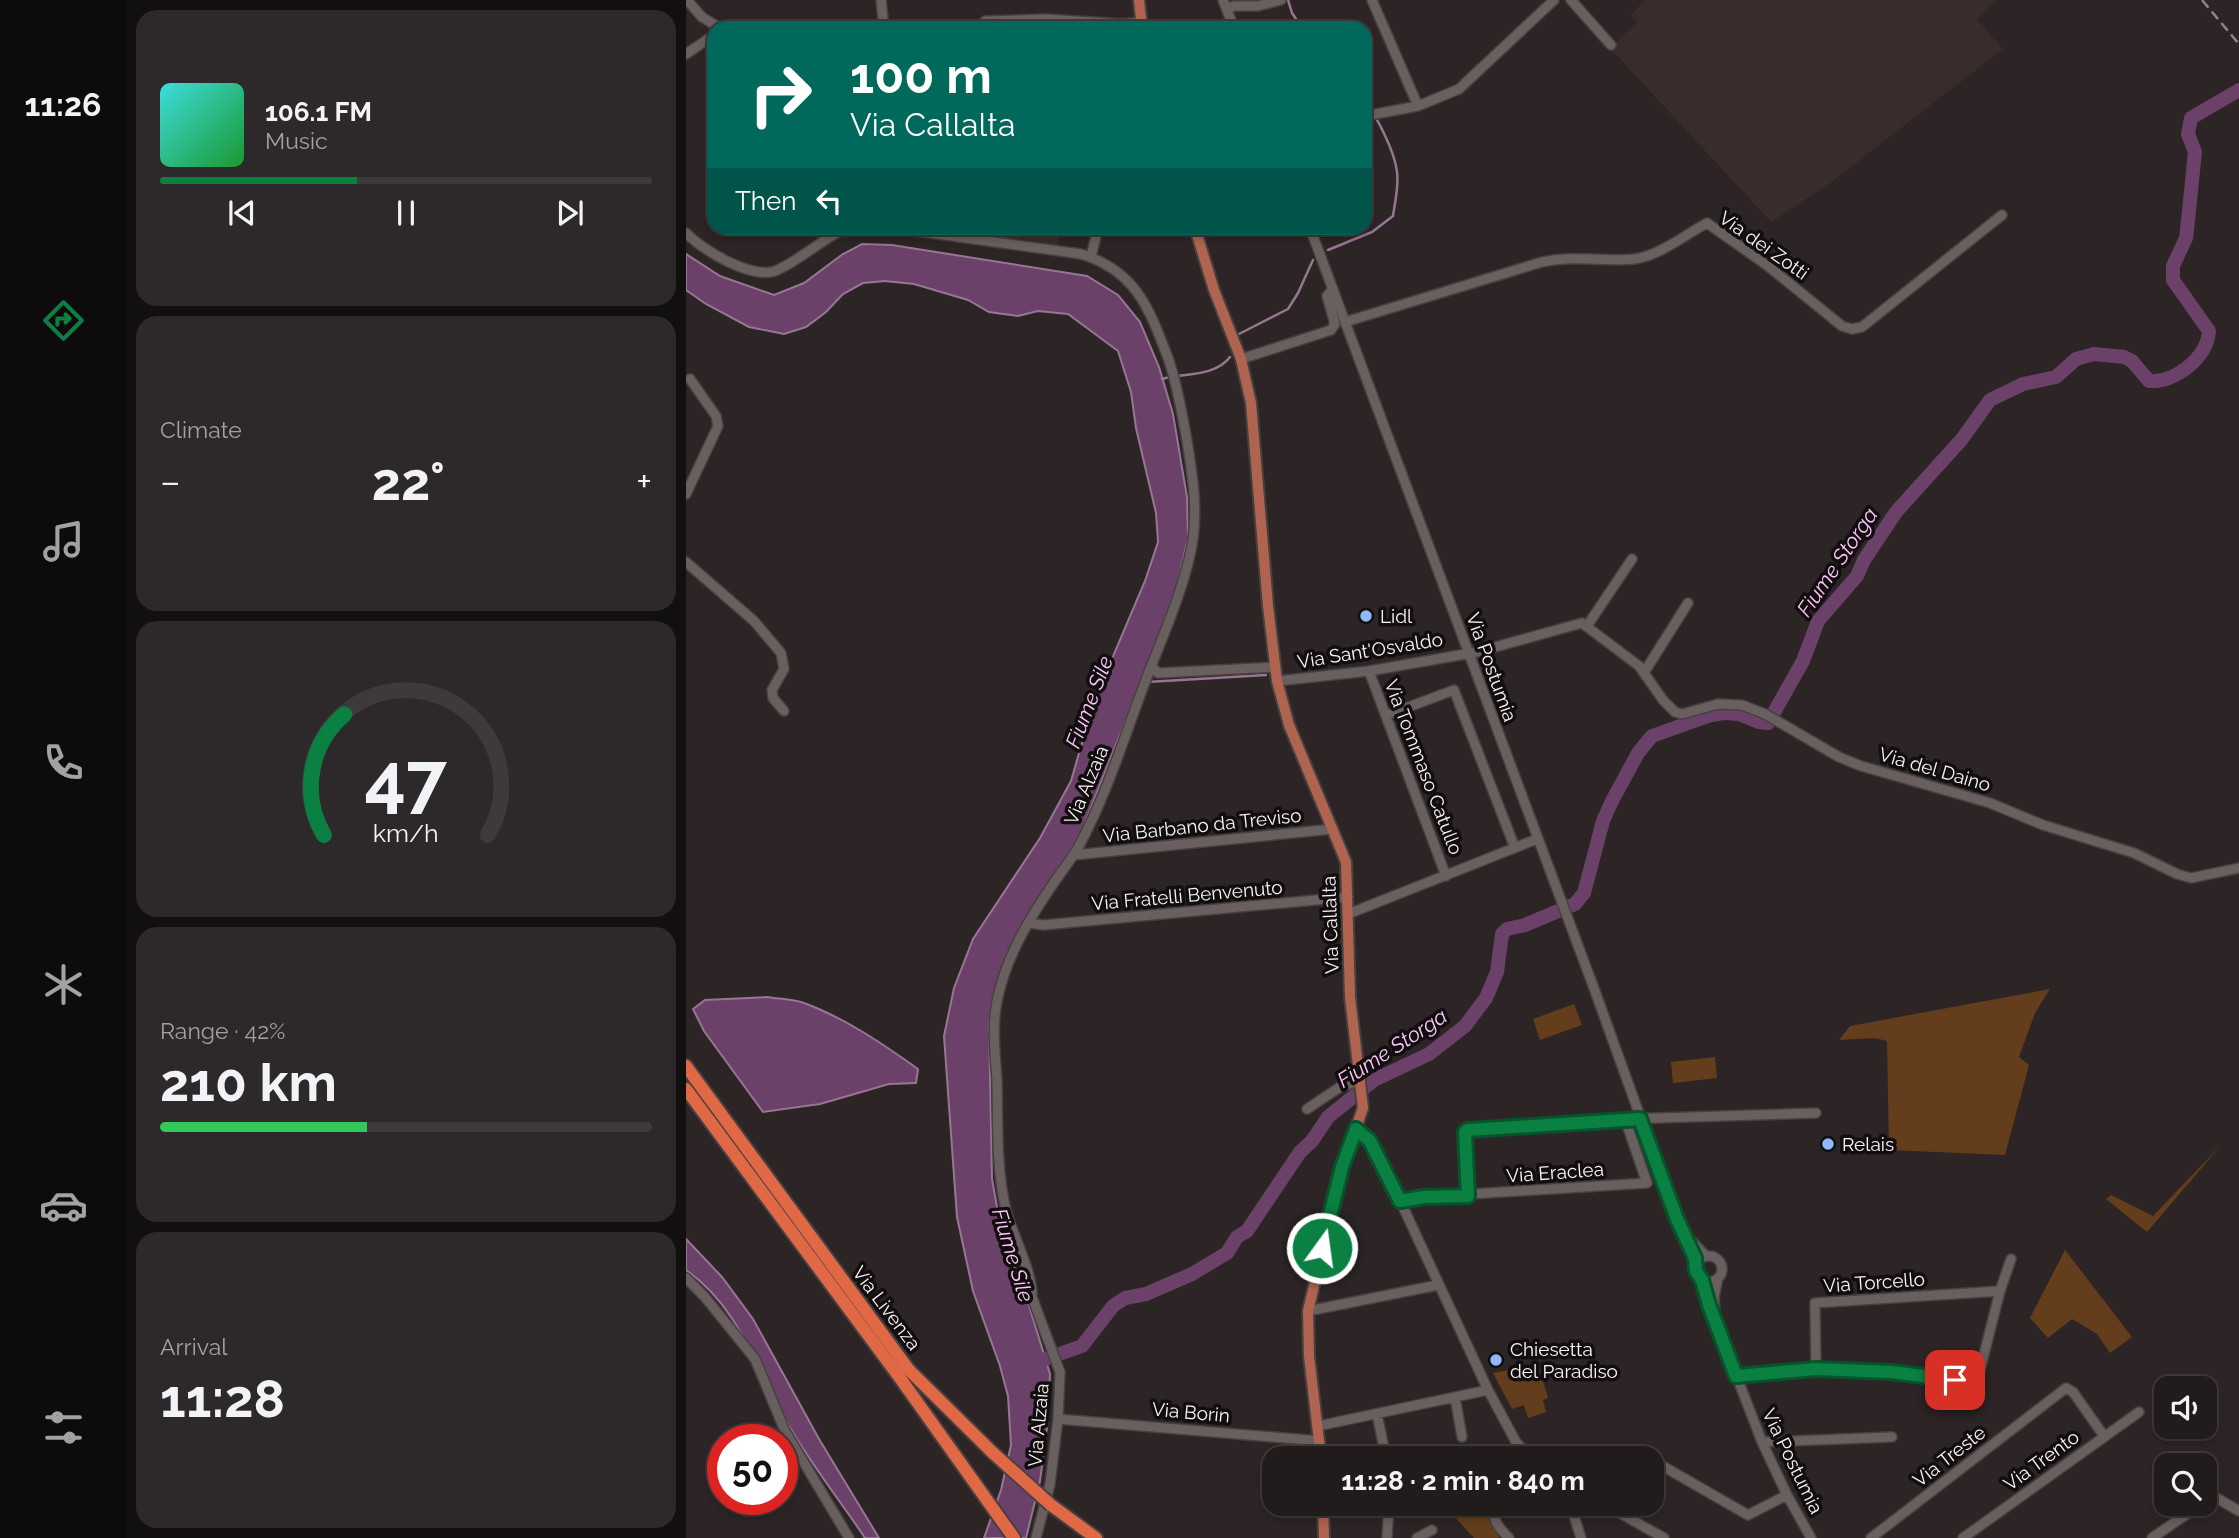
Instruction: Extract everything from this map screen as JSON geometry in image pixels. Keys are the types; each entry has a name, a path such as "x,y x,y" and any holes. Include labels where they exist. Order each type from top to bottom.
{"highway":[{"name":"Via Livenza","path":"686,1066 909,1370 944,1407 1051,1506 1096,1538"},
{"name":"Via Livenza","path":"686,1089 893,1368 1014,1538"},
{"path":"1051,1506 1080,1538"}],"main road":[{"path":"1139,0 1142,21"},
{"name":"Via Callalta","path":"1197,235 1214,290 1241,359 1254,426 1268,606 1277,681 1293,738 1346,862 1350,997 1362,1115 1342,1167 1308,1311 1309,1356 1320,1446"},
{"path":"1324,1516 1325,1538"}],"street":[{"path":"687,0 710,21"},
{"path":"881,0 883,21"},
{"path":"1225,5 1258,6 1281,0"},
{"path":"1372,0 1418,106"},
{"path":"1372,115 1418,106 1459,89 1554,0"},
{"path":"1571,0 1611,45"},
{"path":"985,21 1054,21"},
{"path":"686,54 707,40"},
{"name":"Via dei Zotti","path":"1345,322 1564,257 1636,258 1656,251 1707,223 1768,266 1842,326 1852,329 1862,327 2002,215"},
{"path":"686,233 711,254 765,273 777,270 829,235"},
{"name":"Via Alzaia","path":"950,235 1091,257 1102,260 1118,272 1145,301 1174,375 1195,490 1195,523 1190,558 1152,667 1093,819 1074,855 1029,923 1009,959 996,1003 1000,1176 1013,1236 1060,1372 1051,1484 1036,1538"},
{"path":"1091,257 1096,235"},
{"name":"Via Postumia","path":"1313,235 1736,1376 1762,1442 1811,1538"},
{"path":"1241,359 1331,330 1335,324 1327,296 1333,289"},
{"path":"686,494 718,426 716,416 690,379"},
{"path":"1467,652 1477,652 1579,625 1632,559"},
{"path":"686,562 754,621 781,653 784,669 772,690 773,698 784,711"},
{"path":"1644,671 1688,603"},
{"name":"Via del Daino","path":"1579,625 1644,671 1669,708 1682,715 1718,704 1733,703 1765,714 1839,757 1861,766 1990,803 2043,825 2134,853 2177,874 2191,878 2239,868"},
{"name":"Via Sant'Osvaldo","path":"1277,681 1369,671 1467,652"},
{"name":"Via Sant'Osvaldo","path":"1152,667 1157,673 1276,667"},
{"name":"Via Tommaso Catullo","path":"1369,671 1446,876"},
{"path":"1387,715 1454,690 1515,848"},
{"name":"Via Barbano da Treviso","path":"1074,855 1333,829"},
{"path":"1348,914 1537,839"},
{"name":"Via Fratelli Benvenuto","path":"1029,923 1043,925 1348,897"},
{"path":"1307,1109 1340,1087 1360,1082"},
{"path":"1468,1196 1465,1132 1468,1130 1625,1119 1816,1113"},
{"name":"Via Eraclea","path":"1400,1201 1424,1197 1647,1183 1625,1119"},
{"path":"1356,1129 1370,1141 1488,1390 1520,1446"},
{"name":"Via Postumia","path":"1682,1231 1706,1256 1719,1261 1721,1272 1714,1297 1715,1321"},
{"path":"1697,1265 1706,1256"},
{"path":"1736,1376 1816,1369 1891,1372 1977,1382 2011,1259"},
{"path":"686,1278 755,1359 785,1431 849,1538"},
{"path":"1702,1280 1718,1278"},
{"path":"1308,1311 1438,1285"},
{"name":"Via Torcello","path":"1816,1369 1815,1303 2000,1291"},
{"name":"Via Treste","path":"1871,1538 2066,1388 2073,1392 2104,1436"},
{"path":"1318,1426 1488,1390"},
{"path":"1455,1397 1462,1437"},
{"name":"Via Trento","path":"1964,1538 2139,1412"},
{"path":"1377,1414 1384,1446"},
{"name":"Via Borin","path":"1058,1419 1320,1441"},
{"path":"1762,1442 1892,1437"},
{"path":"1664,1467 1748,1515 1787,1495"},
{"path":"2217,1503 2239,1511"},
{"path":"1387,1538 1389,1516"},
{"path":"1494,1516 1494,1521 1509,1538"},
{"path":"1574,1516 1581,1538"},
{"path":"1625,1516 1664,1538"},
{"path":"2152,1538 2184,1516"},
{"path":"1417,1538 1432,1530"}],"shaded area":[{"path":"1645,0 1997,0 1977,19 2003,49 1829,184 1771,222 1610,48 1637,22 1631,15"},
{"path":"992,235 1059,235 1057,246"},
{"path":"862,244 892,245 1087,276 1118,295 1140,322 1159,367 1173,414 1187,497 1188,538 1177,586 1141,682 1078,840 1034,908 1002,969 989,1023 992,1179 1002,1235 1027,1299 1050,1374 1048,1420 1040,1481 1026,1538 984,1538 1001,1490 1011,1445 1008,1396 973,1291 957,1217 944,1036 954,988 973,939 1040,838 1071,781 1094,701 1145,581 1158,542 1156,513 1136,428 1131,392 1118,351 1068,314 1038,311 1018,316 989,312 968,300 914,284 885,281 863,283 843,294 826,312 806,327 784,334 749,327 686,290 686,254 720,276 774,295 804,283 843,254"},
{"path":"2050,989 2035,1013 2019,1057 2029,1065 2005,1155 1889,1150 1887,1041 1875,1038 1839,1040 1850,1026"},
{"path":"767,997 804,1003 849,1024 918,1069 916,1083 889,1084 820,1104 763,1112 704,1031 693,1009 705,1000"},
{"path":"1574,1004 1582,1025 1540,1040 1533,1019"},
{"path":"1715,1057 1717,1078 1673,1083 1671,1062"},
{"path":"2222,1144 2147,1232 2106,1199 2111,1195 2153,1216"},
{"path":"686,1239 722,1277 753,1319 819,1439 879,1538 865,1538 798,1441 798,1424 788,1424 735,1323 705,1286 686,1270"},
{"path":"2065,1250 2132,1337 2110,1353 2097,1334 2072,1319 2048,1338 2030,1318"},
{"path":"1538,1364 1548,1398 1543,1400 1546,1412 1528,1418 1524,1405 1512,1409 1493,1373"},
{"path":"1454,1516 1489,1516 1501,1535 1498,1538 1474,1538"}],"waterway":[{"path":"1288,0 1297,21"},
{"name":"Fiume Storga","path":"1031,1364 1082,1346 1113,1306 1125,1298 1146,1294 1192,1274 1227,1253 1237,1237 1247,1231 1300,1152 1312,1141 1328,1117 1374,1080 1429,1054 1465,1026 1486,998 1497,972 1502,934 1507,929 1525,925 1575,904 1584,893 1603,821 1638,753 1652,736 1724,713 1739,714 1768,723 1803,661 1818,621 1857,576 1864,560 1896,512 1962,439 1990,400 2023,384 2056,377 2076,359 2094,354 2124,357 2132,361 2149,381 2169,378 2196,359 2207,341 2209,331 2173,280 2173,266 2187,230 2195,152 2188,134 2191,118 2239,90"},
{"path":"1372,112 1393,155 1398,183 1393,216 1372,232"},
{"path":"1328,250 1365,235"},
{"path":"1237,335 1288,309 1313,260"},
{"path":"1162,379 1207,371 1216,368 1230,357"},
{"path":"1147,682 1266,675"}],"railway":[{"path":"2202,0 2239,44"}],"place":[{"name":"Lidl","path":"1366,616"},
{"name":"Relais","path":"1828,1144"},
{"name":"Chiesetta del Paradiso","path":"1496,1360"}],"route":[{"path":"1322,1248 1342,1167 1356,1129 1370,1141 1400,1201 1424,1197 1468,1196 1465,1132 1468,1130 1640,1119 1686,1242 1695,1258 1696,1271 1704,1285 1736,1376 1816,1369 1891,1372 1955,1380"}],"water label":[{"name":"Fiume Sile","path":"1089,702"},
{"name":"Fiume Sile","path":"1013,1255"}]}
